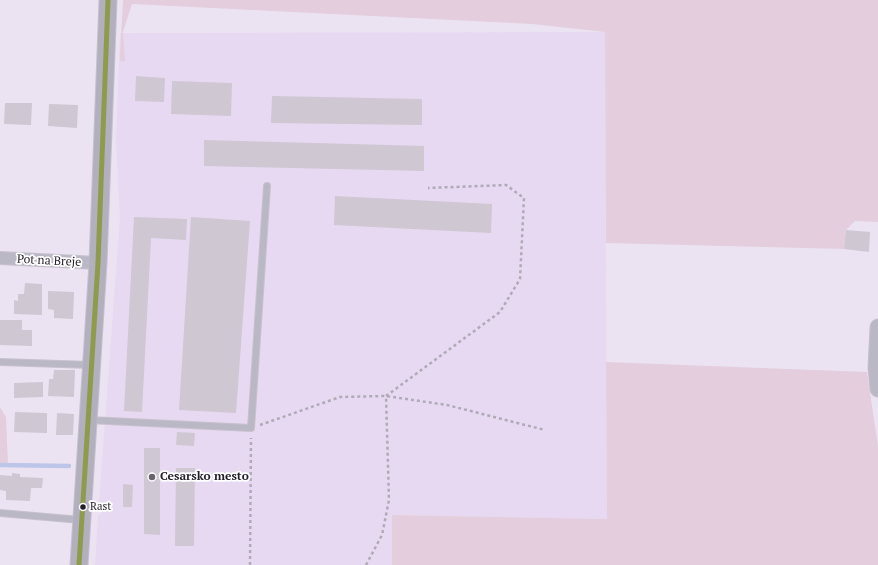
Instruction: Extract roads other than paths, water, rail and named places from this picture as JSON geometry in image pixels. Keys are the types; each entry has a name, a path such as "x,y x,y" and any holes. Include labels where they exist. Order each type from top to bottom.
{"main road":[{"path":"79,565 98,263 108,0"}],"street":[{"name":"Pot na Breje","path":"0,258 98,263"},
{"path":"878,327 876,368 878,389"}],"lane":[{"path":"89,420 251,428 267,186"},
{"path":"0,362 92,365"},
{"path":"0,513 82,520"}],"waterway":[{"path":"0,465 69,466"}],"place":[{"name":"Cesarsko mesto","path":"152,477"},
{"name":"Rast","path":"83,507"}]}
